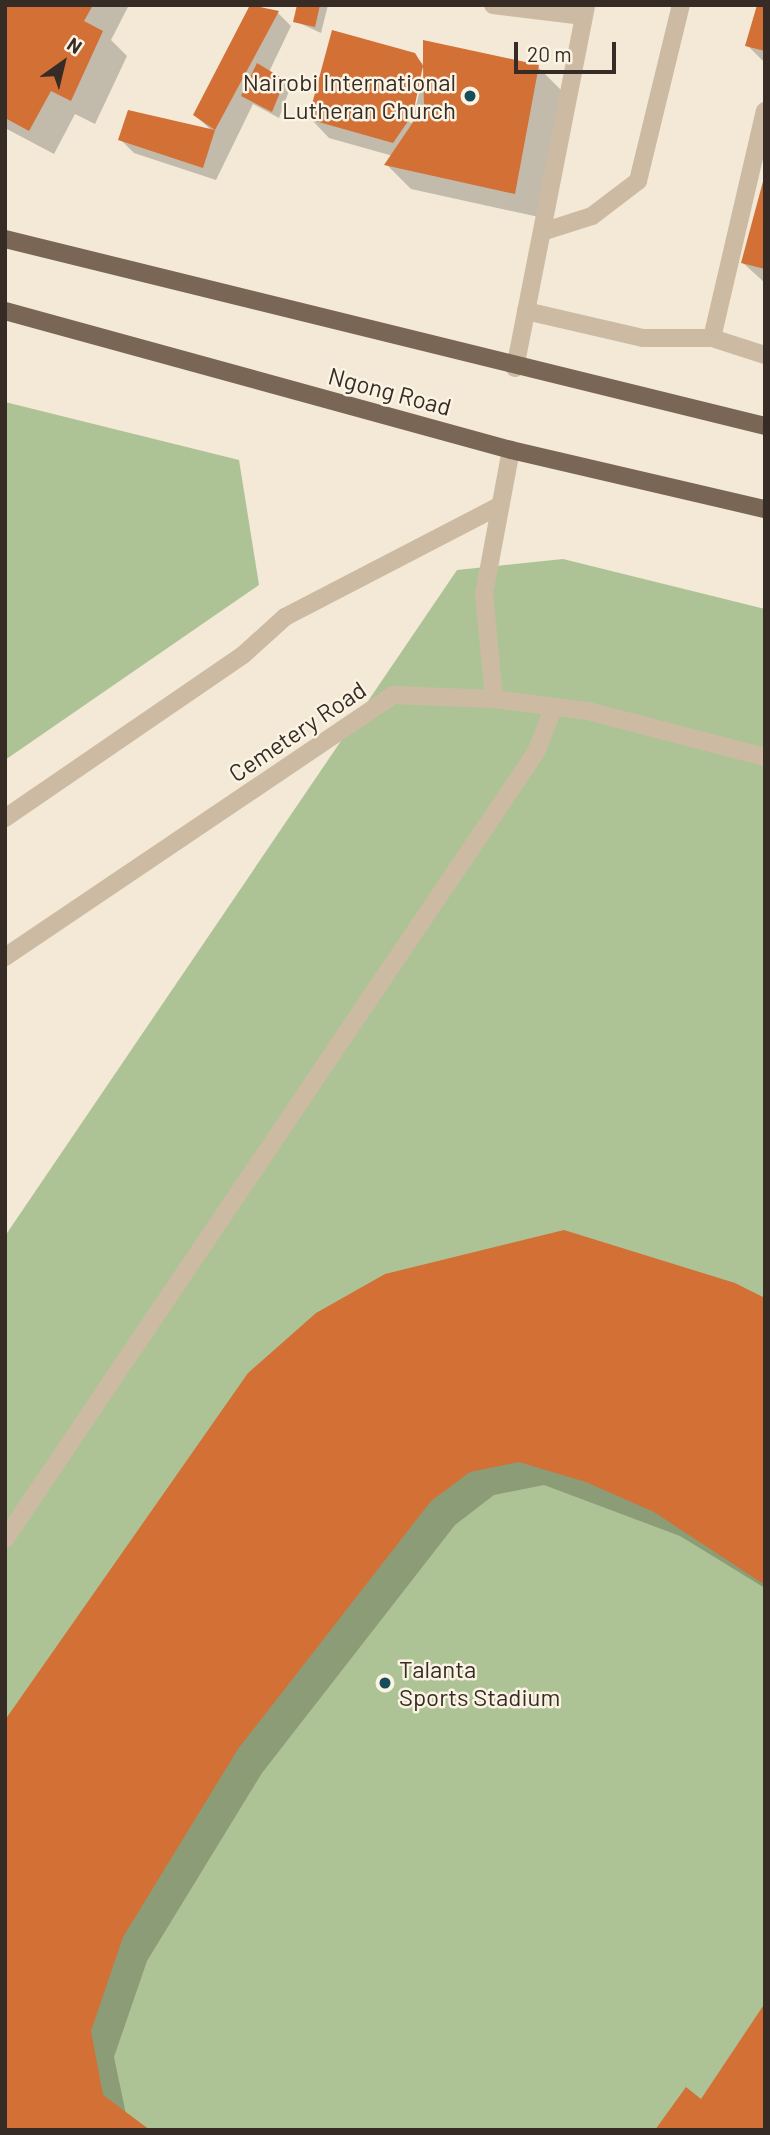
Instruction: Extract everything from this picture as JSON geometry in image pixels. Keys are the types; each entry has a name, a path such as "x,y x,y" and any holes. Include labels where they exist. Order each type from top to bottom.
{"main road":[{"path":"5,239 515,368 765,426"},
{"name":"Ngong Road","path":"5,311 511,450 765,509"}],"street":[{"path":"493,5 584,11 515,368"},
{"path":"542,232 592,216 638,181 681,5"},
{"path":"712,338 765,111"},
{"path":"526,311 643,338 712,338 765,355"},
{"path":"494,699 484,594 511,450"},
{"path":"5,818 243,655 285,617 499,506"},
{"name":"Cemetery Road","path":"5,957 393,695 494,699 554,706 765,757"},
{"path":"5,1539 536,751 554,706"}],"green space":[{"path":"5,402 239,460 259,585 5,760"},
{"name":"Talanta Sports Stadium","path":"563,559 765,609 765,2130 5,2130 5,1236 457,570"}],"building":[{"path":"5,5 93,5 84,21 103,31 71,101 51,91 29,131 5,118"},
{"path":"250,5 279,11 215,130 193,115"},
{"path":"297,5 320,5 315,27 293,22"},
{"path":"757,5 765,5 765,51 745,46"},
{"path":"332,30 415,53 423,66 413,114 393,143 308,119"},
{"path":"423,40 539,65 515,194 384,165 424,106"},
{"path":"257,63 285,80 272,112 241,96"},
{"path":"128,110 215,130 203,168 118,140"},
{"path":"765,174 765,269 741,263"},
{"path":"564,1230 735,1283 765,1298 765,1585 654,1512 586,1482 519,1462 470,1472 431,1501 238,1749 123,1937 91,2031 103,2095 150,2130 5,2130 5,1720 248,1373 316,1313 385,1274"},
{"path":"765,2003 765,2130 655,2130 686,2087 701,2099"}],"place":[{"name":"Nairobi International Lutheran Church","path":"470,96"},
{"name":"Talanta Sports Stadium","path":"385,1683"}]}
